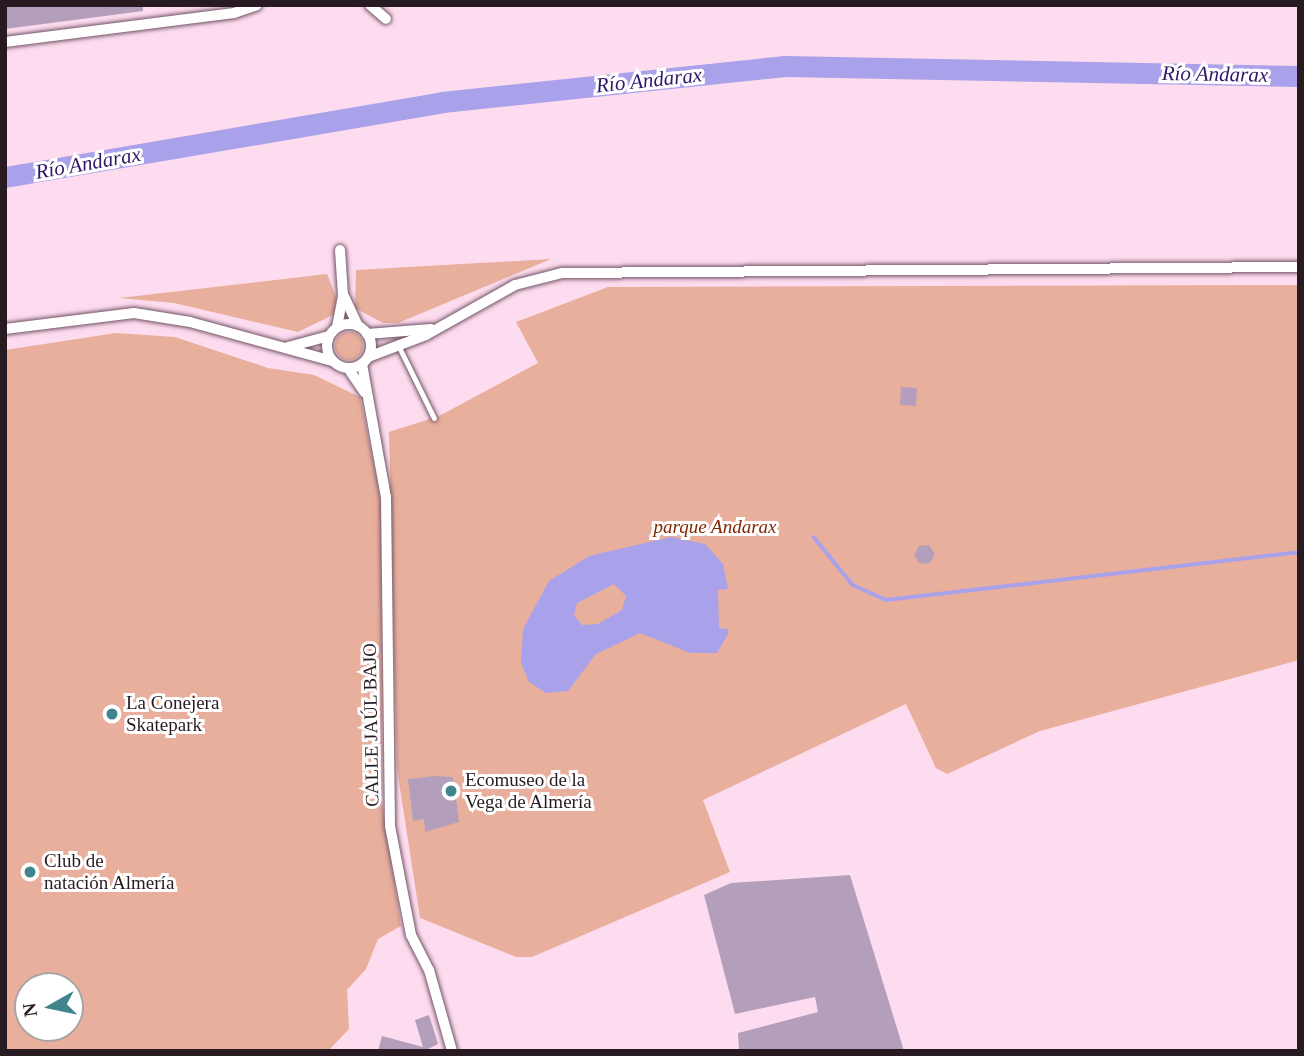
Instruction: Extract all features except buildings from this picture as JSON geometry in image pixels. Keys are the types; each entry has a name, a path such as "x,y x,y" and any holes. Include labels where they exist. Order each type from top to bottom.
{"street":[{"path":"5,42 215,16 257,5"},
{"path":"370,5 386,19"},
{"path":"288,346 329,336 337,327 343,296 340,250"},
{"path":"5,330 134,313 288,346 348,368 399,347 515,285 562,273 1299,267"},
{"path":"343,296 358,326 367,334 431,329"},
{"path":"337,327 358,326"},
{"path":"365,360 367,334"},
{"path":"329,336 332,361"},
{"name":"CALLE JAÚL BAJO","path":"365,360 365,392 386,497 390,827 411,935 429,970 452,1051"},
{"name":"CALLE JAÚL BAJO","path":"348,368 365,392"}],"lane":[{"path":"399,347 434,418"}],"green space":[{"path":"551,259 398,323 383,323 355,308 356,270"},
{"path":"327,274 336,297 335,314 298,332 174,303 119,298"},
{"name":"parque Andarax","path":"1299,285 1299,660 1040,731 947,774 936,768 906,704 703,800 730,872 532,957 516,957 420,918 397,769 389,432 439,416 538,363 516,322 608,287"},
{"path":"349,332 359,336 363,346 359,356 349,360 339,356 335,346 339,336"},
{"path":"116,333 175,337 268,368 314,375 360,397 381,501 382,804 401,926 378,939 366,969 347,990 349,1029 328,1051 5,1051 5,350"}],"shaded area":[{"path":"671,537 705,544 723,564 728,589 718,590 719,628 728,629 728,634 717,653 690,653 640,633 596,654 568,691 546,693 529,682 521,663 523,629 549,581 589,556","holes":["614,584 626,596 622,610 598,624 582,625 574,615 577,603"]}],"waterway":[{"name":"Río Andarax","path":"5,177 442,102 785,66 1299,76"},
{"path":"814,537 853,585 886,600 1299,552"}],"place":[{"name":"La Conejera Skatepark","path":"112,714"},
{"name":"Ecomuseo de la Vega de Almería","path":"451,791"},
{"name":"Club de natación Almería","path":"30,872"}]}
